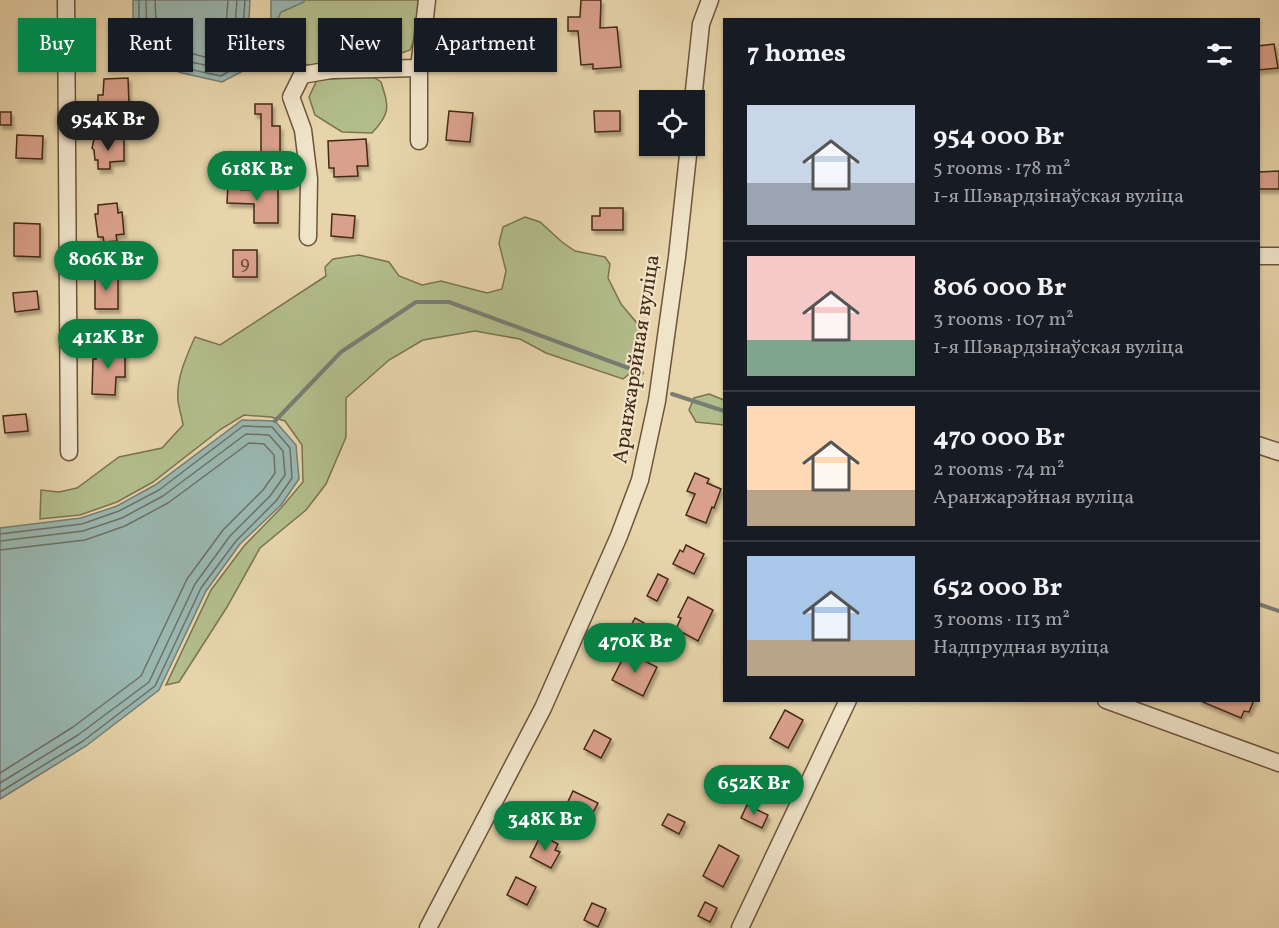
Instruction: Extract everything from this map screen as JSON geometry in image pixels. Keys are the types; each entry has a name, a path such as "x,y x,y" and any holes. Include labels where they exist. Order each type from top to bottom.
{"street":[{"path":"66,0 69,452"},
{"path":"425,18 427,0"},
{"path":"694,90 701,24 710,0"},
{"path":"308,237 309,179 306,150 303,130 291,97 302,75 331,70 414,68"},
{"path":"419,72 419,141"},
{"name":"Аранжарэйная вуліца","path":"428,928 543,708 619,536 640,480 658,390 677,257 687,156"},
{"path":"1260,256 1279,256"},
{"path":"1260,446 1279,452"},
{"path":"740,928 847,702"},
{"path":"1111,702 1279,763"}],"green space":[{"path":"304,0 420,0 419,18 414,18 414,40 410,50 402,53 402,18 318,18 318,64 306,64 306,18 278,18 281,12"},
{"path":"372,76 381,82 387,109 383,120 372,133 342,132 315,115 309,97 317,80"},
{"path":"525,217 540,222 575,251 605,257 610,264 608,278 621,304 636,322 645,342 641,364 623,379 546,353 520,339 475,331 423,340 389,360 346,398 346,437 326,484 306,510 260,548 227,607 179,682 166,685 211,590 244,546 303,482 302,445 285,421 271,417 244,415 221,429 153,482 117,502 80,515 40,519 41,490 59,492 77,488 119,457 162,448 183,425 178,401 180,376 195,337 220,345 326,276 325,267 333,259 359,255 389,262 399,276 422,285 441,281 487,293 502,289 506,271 499,243 503,227"},
{"path":"709,394 723,400 723,425 696,422 689,410 694,398"}],"water":[{"path":"133,0 250,0 249,18 205,18 205,72 241,72 222,82 179,72 193,72 193,18 133,18"},
{"path":"271,0 304,0 281,12 278,18 271,18"},
{"path":"242,420 275,421 296,445 299,479 281,505 240,544 206,591 159,690 86,746 0,799 0,528 81,518 117,506 155,485"}],"building":[{"path":"581,0 601,0 600,28 617,27 621,67 593,69 593,64 581,65 578,31 568,31 568,17 580,17"},
{"path":"1274,44 1278,68 1260,70 1260,46"},
{"path":"128,78 129,105 98,106 98,95 103,95 104,79"},
{"path":"255,104 272,104 272,126 280,126 280,153 261,153 261,114 255,114"},
{"path":"449,111 473,113 470,142 446,140"},
{"path":"594,111 620,111 620,131 595,132"},
{"path":"0,112 11,112 11,125 0,125"},
{"path":"17,135 43,136 42,159 16,158"},
{"path":"94,139 124,139 124,161 110,162 110,169 98,169 98,160 95,160 92,148"},
{"path":"366,139 368,166 357,166 358,176 334,177 334,168 329,168 328,141"},
{"path":"1279,171 1279,189 1260,189 1260,172"},
{"path":"228,184 241,185 241,190 278,189 278,223 254,223 254,204 227,203"},
{"path":"117,203 118,213 122,212 124,234 116,235 117,241 104,242 103,237 98,237 95,214 98,214 98,205"},
{"path":"600,208 623,208 623,230 592,230 592,216 600,216"},
{"path":"332,214 355,216 353,238 331,236"},
{"path":"14,223 40,224 40,257 14,256"},
{"path":"233,250 257,250 257,277 233,277"},
{"path":"95,276 118,276 118,309 95,309"},
{"path":"37,291 39,309 15,312 13,293"},
{"path":"96,347 125,348 125,377 116,377 115,395 92,394 93,359 96,359"},
{"path":"26,414 28,431 5,433 3,416"},
{"path":"695,473 709,479 707,483 721,489 706,523 686,515 695,494 687,491"},
{"path":"686,545 704,554 694,574 673,564 680,550 683,552"},
{"path":"658,574 668,579 657,601 647,596"},
{"path":"688,597 713,610 698,641 676,629 681,618 678,617"},
{"path":"635,618 646,624 641,635 629,629"},
{"path":"626,652 657,667 643,696 612,680"},
{"path":"1203,702 1253,702 1249,712 1244,711 1241,718"},
{"path":"785,710 803,720 788,748 770,738"},
{"path":"594,730 611,739 601,758 584,749"},
{"path":"573,791 598,803 589,820 565,808"},
{"path":"747,805 768,815 762,828 741,818"},
{"path":"668,814 685,822 679,834 662,825"},
{"path":"541,835 558,844 555,850 560,852 551,868 530,857"},
{"path":"719,845 739,856 723,887 703,876"},
{"path":"516,877 536,887 527,905 507,895"},
{"path":"705,902 717,908 710,922 698,916"},
{"path":"592,903 606,909 598,927 584,920"}],"waterway":[{"path":"275,421 341,352 416,302 449,302 642,373"},
{"path":"672,394 723,411"},
{"path":"1260,605 1279,611"}]}
